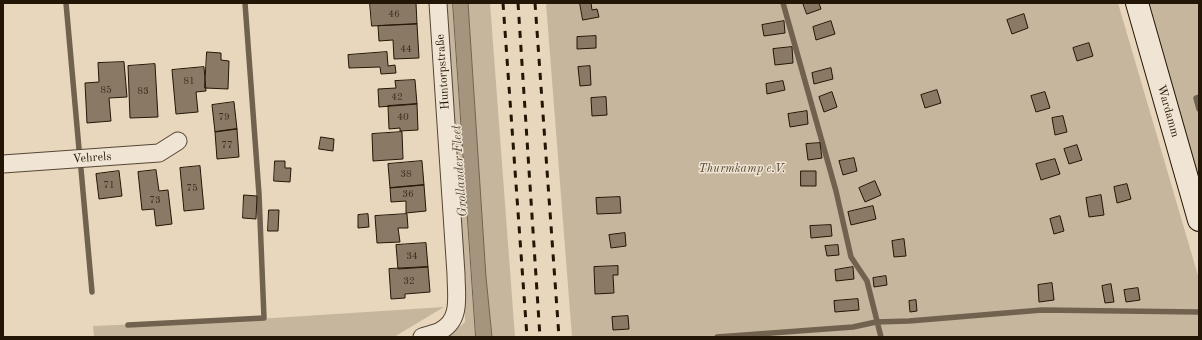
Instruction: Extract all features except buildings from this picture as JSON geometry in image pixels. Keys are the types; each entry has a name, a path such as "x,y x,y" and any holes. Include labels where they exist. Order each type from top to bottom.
{"street":[{"name":"Huntorpstraße","path":"422,337 446,328 453,319 457,310 438,3"},
{"name":"Wardamm","path":"1137,3 1199,220"},
{"name":"Vehrels","path":"3,164 159,153 178,141"}],"green space":[{"path":"447,3 453,3 476,337 448,337 465,322 465,297"},
{"path":"468,3 490,3 515,337 492,337 486,277"},
{"name":"Thurmkamp e.V.","path":"546,3 1118,3 1199,279 1199,337 572,337"},
{"path":"1147,3 1199,3 1199,190"},
{"path":"444,307 394,337 94,337 93,326 258,319"}],"shaded area":[{"path":"453,3 468,3 486,277 492,337 476,337"}],"waterway":[{"path":"66,3 79,149"},
{"path":"128,325 264,318 259,194 245,3"},
{"path":"783,3 836,191 851,257 867,281 881,337"},
{"path":"1199,97 1196,98 1199,109"},
{"path":"81,169 92,292"},
{"path":"717,337 853,327 876,322 909,321 1042,310 1199,312"}],"railway":[{"path":"503,3 527,337"},
{"path":"518,3 540,337"},
{"path":"535,3 559,337"}],"water label":[{"name":"Grollander Fleet","path":"460,171"}]}
